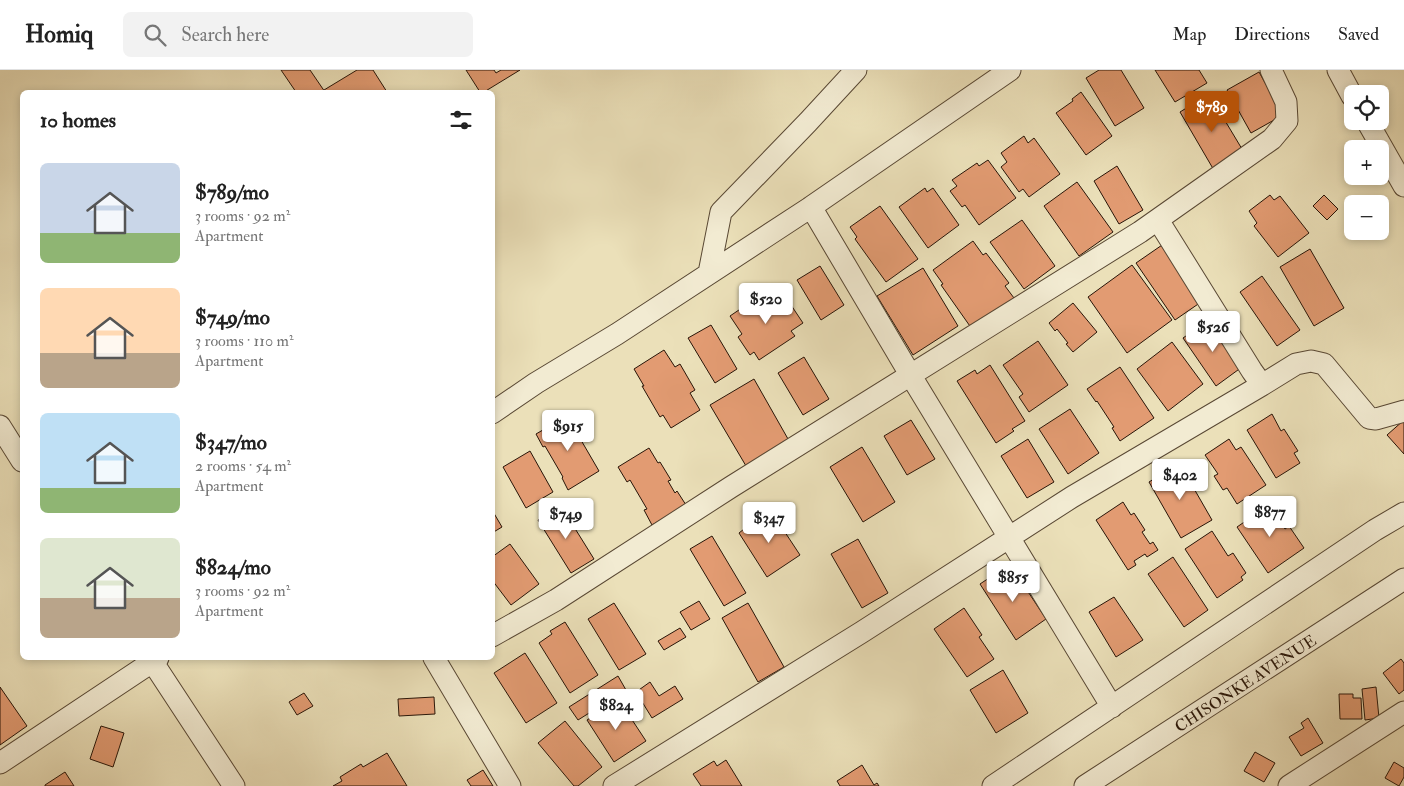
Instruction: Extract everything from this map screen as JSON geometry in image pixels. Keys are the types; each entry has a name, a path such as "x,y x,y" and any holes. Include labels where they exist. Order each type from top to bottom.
{"street":[{"path":"709,273 721,212 856,70"},
{"path":"495,411 536,383 617,334 811,207 1010,70"},
{"path":"495,634 556,600 739,482 1140,232 1272,139 1287,121 1286,102 1271,70"},
{"path":"1338,70 1346,85"},
{"path":"1372,130 1404,186"},
{"path":"811,207 1112,707"},
{"path":"1158,220 1252,372 1262,385"},
{"path":"614,786 862,632 1072,497 1296,364 1311,360 1324,364 1369,418 1376,419 1404,411"},
{"path":"0,426 20,458"},
{"path":"993,786 1375,530 1404,514"},
{"name":"CHISONKE AVENUE","path":"1086,786 1404,579"},
{"path":"0,763 153,660"},
{"path":"155,660 234,786"},
{"path":"442,660 510,786"},
{"path":"1289,786 1404,712"}],"building":[{"path":"281,70 310,70 324,90 295,90"},
{"path":"357,70 373,70 386,90 324,90"},
{"path":"466,70 494,70 496,73 501,70 520,70 487,90 479,90"},
{"path":"1099,70 1121,70 1144,108 1115,126 1086,78"},
{"path":"1155,70 1199,70 1207,83 1175,102"},
{"path":"1259,72 1283,115 1251,133 1227,90"},
{"path":"1081,92 1112,136 1086,155 1056,113 1073,101 1072,99"},
{"path":"1209,94 1245,154 1215,172 1180,112"},
{"path":"1024,136 1028,143 1034,138 1060,174 1029,197 1023,189 1019,192 1001,167 1007,162 1001,153"},
{"path":"988,160 1016,198 979,225 965,205 962,207 950,191 957,186 952,180 977,163 979,166"},
{"path":"1117,166 1143,210 1119,224 1094,181"},
{"path":"1077,182 1113,232 1079,256 1044,206"},
{"path":"925,188 927,192 933,188 959,225 928,248 899,207"},
{"path":"1270,195 1274,200 1280,196 1309,233 1278,257 1254,226 1257,223 1249,211"},
{"path":"1324,195 1338,209 1327,220 1313,206"},
{"path":"880,206 918,259 886,282 855,239 857,237 850,227"},
{"path":"1022,220 1055,266 1024,289 990,242"},
{"path":"973,241 983,255 986,253 1009,283 1005,286 1014,298 972,329 941,285 943,284 933,270"},
{"path":"1165,243 1204,300 1175,320 1136,263"},
{"path":"1310,249 1344,308 1314,326 1280,267"},
{"path":"1132,265 1172,320 1127,353 1088,297"},
{"path":"820,266 844,305 821,320 797,280"},
{"path":"923,268 958,326 913,355 877,296"},
{"path":"1262,276 1300,330 1277,346 1240,292"},
{"path":"764,293 772,305 785,296 803,323 791,331 795,336 759,360 754,352 750,355 738,337 742,334 730,316"},
{"path":"1073,303 1097,332 1073,352 1057,329 1055,331 1049,323"},
{"path":"1209,320 1242,367 1216,386 1183,338"},
{"path":"711,325 737,369 715,383 688,338"},
{"path":"1038,341 1068,385 1029,412 1019,397 1023,394 1003,365"},
{"path":"1172,342 1203,384 1168,411 1137,369"},
{"path":"664,350 675,367 680,364 695,390 690,393 700,410 671,428 663,415 660,417 634,369"},
{"path":"804,357 829,399 803,415 778,373"},
{"path":"990,365 1025,421 996,443 957,381 975,370 977,374"},
{"path":"1120,367 1154,418 1120,441 1112,428 1114,427 1087,389"},
{"path":"754,379 792,446 749,471 710,405"},
{"path":"1070,409 1099,453 1068,474 1039,429"},
{"path":"1272,414 1281,431 1284,429 1298,451 1294,453 1300,463 1276,478 1247,430"},
{"path":"567,416 599,471 568,490 563,477 536,434"},
{"path":"911,420 935,459 907,475 884,436"},
{"path":"1404,420 1404,454 1387,435"},
{"path":"1028,439 1054,482 1027,498 1001,456"},
{"path":"1229,439 1236,450 1241,447 1266,485 1237,504 1227,488 1223,490 1214,476 1218,474 1205,455"},
{"path":"862,447 895,502 863,522 830,467"},
{"path":"649,448 671,480 668,481 675,493 677,491 686,505 652,525 644,510 647,509 630,480 627,482 618,467"},
{"path":"530,451 553,492 526,508 503,467"},
{"path":"1170,466 1172,471 1181,466 1212,520 1181,538 1149,482"},
{"path":"1123,502 1131,515 1134,513 1145,530 1142,532 1150,544 1153,542 1158,550 1147,557 1145,554 1134,561 1136,565 1128,570 1096,520"},
{"path":"1272,503 1283,518 1279,520 1285,529 1289,526 1304,548 1268,573 1237,527"},
{"path":"561,506 594,559 571,573 538,520"},
{"path":"763,514 766,519 773,514 800,555 767,577 739,533"},
{"path":"495,515 502,527 495,531"},
{"path":"1212,531 1228,556 1233,553 1246,573 1241,577 1243,580 1217,598 1185,549"},
{"path":"712,536 746,593 724,606 690,549"},
{"path":"858,539 888,593 862,608 831,554"},
{"path":"510,544 539,584 511,605 495,584 495,555"},
{"path":"1173,557 1208,610 1184,627 1148,574"},
{"path":"1013,569 1046,619 1016,640 980,584 995,574 999,579"},
{"path":"1114,597 1143,640 1116,657 1089,612"},
{"path":"699,601 710,619 691,630 680,612"},
{"path":"614,603 646,654 619,670 588,619"},
{"path":"748,603 784,667 758,682 722,618"},
{"path":"964,608 982,635 979,637 994,659 967,677 934,629"},
{"path":"565,622 598,675 570,693 539,643 552,634 550,631"},
{"path":"680,628 686,637 664,650 658,641"},
{"path":"525,653 557,703 526,723 494,673"},
{"path":"1401,659 1404,663 1404,690 1399,694 1383,673"},
{"path":"1003,670 1028,713 996,733 970,690"},
{"path":"618,676 626,690 578,720 569,707"},
{"path":"650,682 659,696 675,686 683,699 652,718 636,692"},
{"path":"0,687 27,726 0,745"},
{"path":"1376,687 1379,718 1365,720 1362,689"},
{"path":"304,693 313,706 297,715 289,702"},
{"path":"1339,694 1353,694 1353,698 1361,698 1362,719 1340,719"},
{"path":"434,697 435,714 399,716 398,699"},
{"path":"619,700 646,741 614,762 587,720"},
{"path":"1308,718 1323,743 1301,756 1289,737 1304,728 1301,723"},
{"path":"565,721 602,767 578,786 574,786 538,743"},
{"path":"101,726 124,733 113,767 90,759"},
{"path":"1255,752 1275,763 1264,782 1244,771"},
{"path":"387,753 407,786 333,786 342,781 340,777 361,764 363,767"},
{"path":"726,760 742,786 701,786 693,774 714,761 717,766"},
{"path":"1394,762 1404,768 1404,777 1399,786 1385,778"},
{"path":"862,765 874,785 877,783 879,786 840,786 837,781"},
{"path":"483,770 493,786 471,786 467,780"},
{"path":"65,772 74,786 45,786 45,785"}]}
